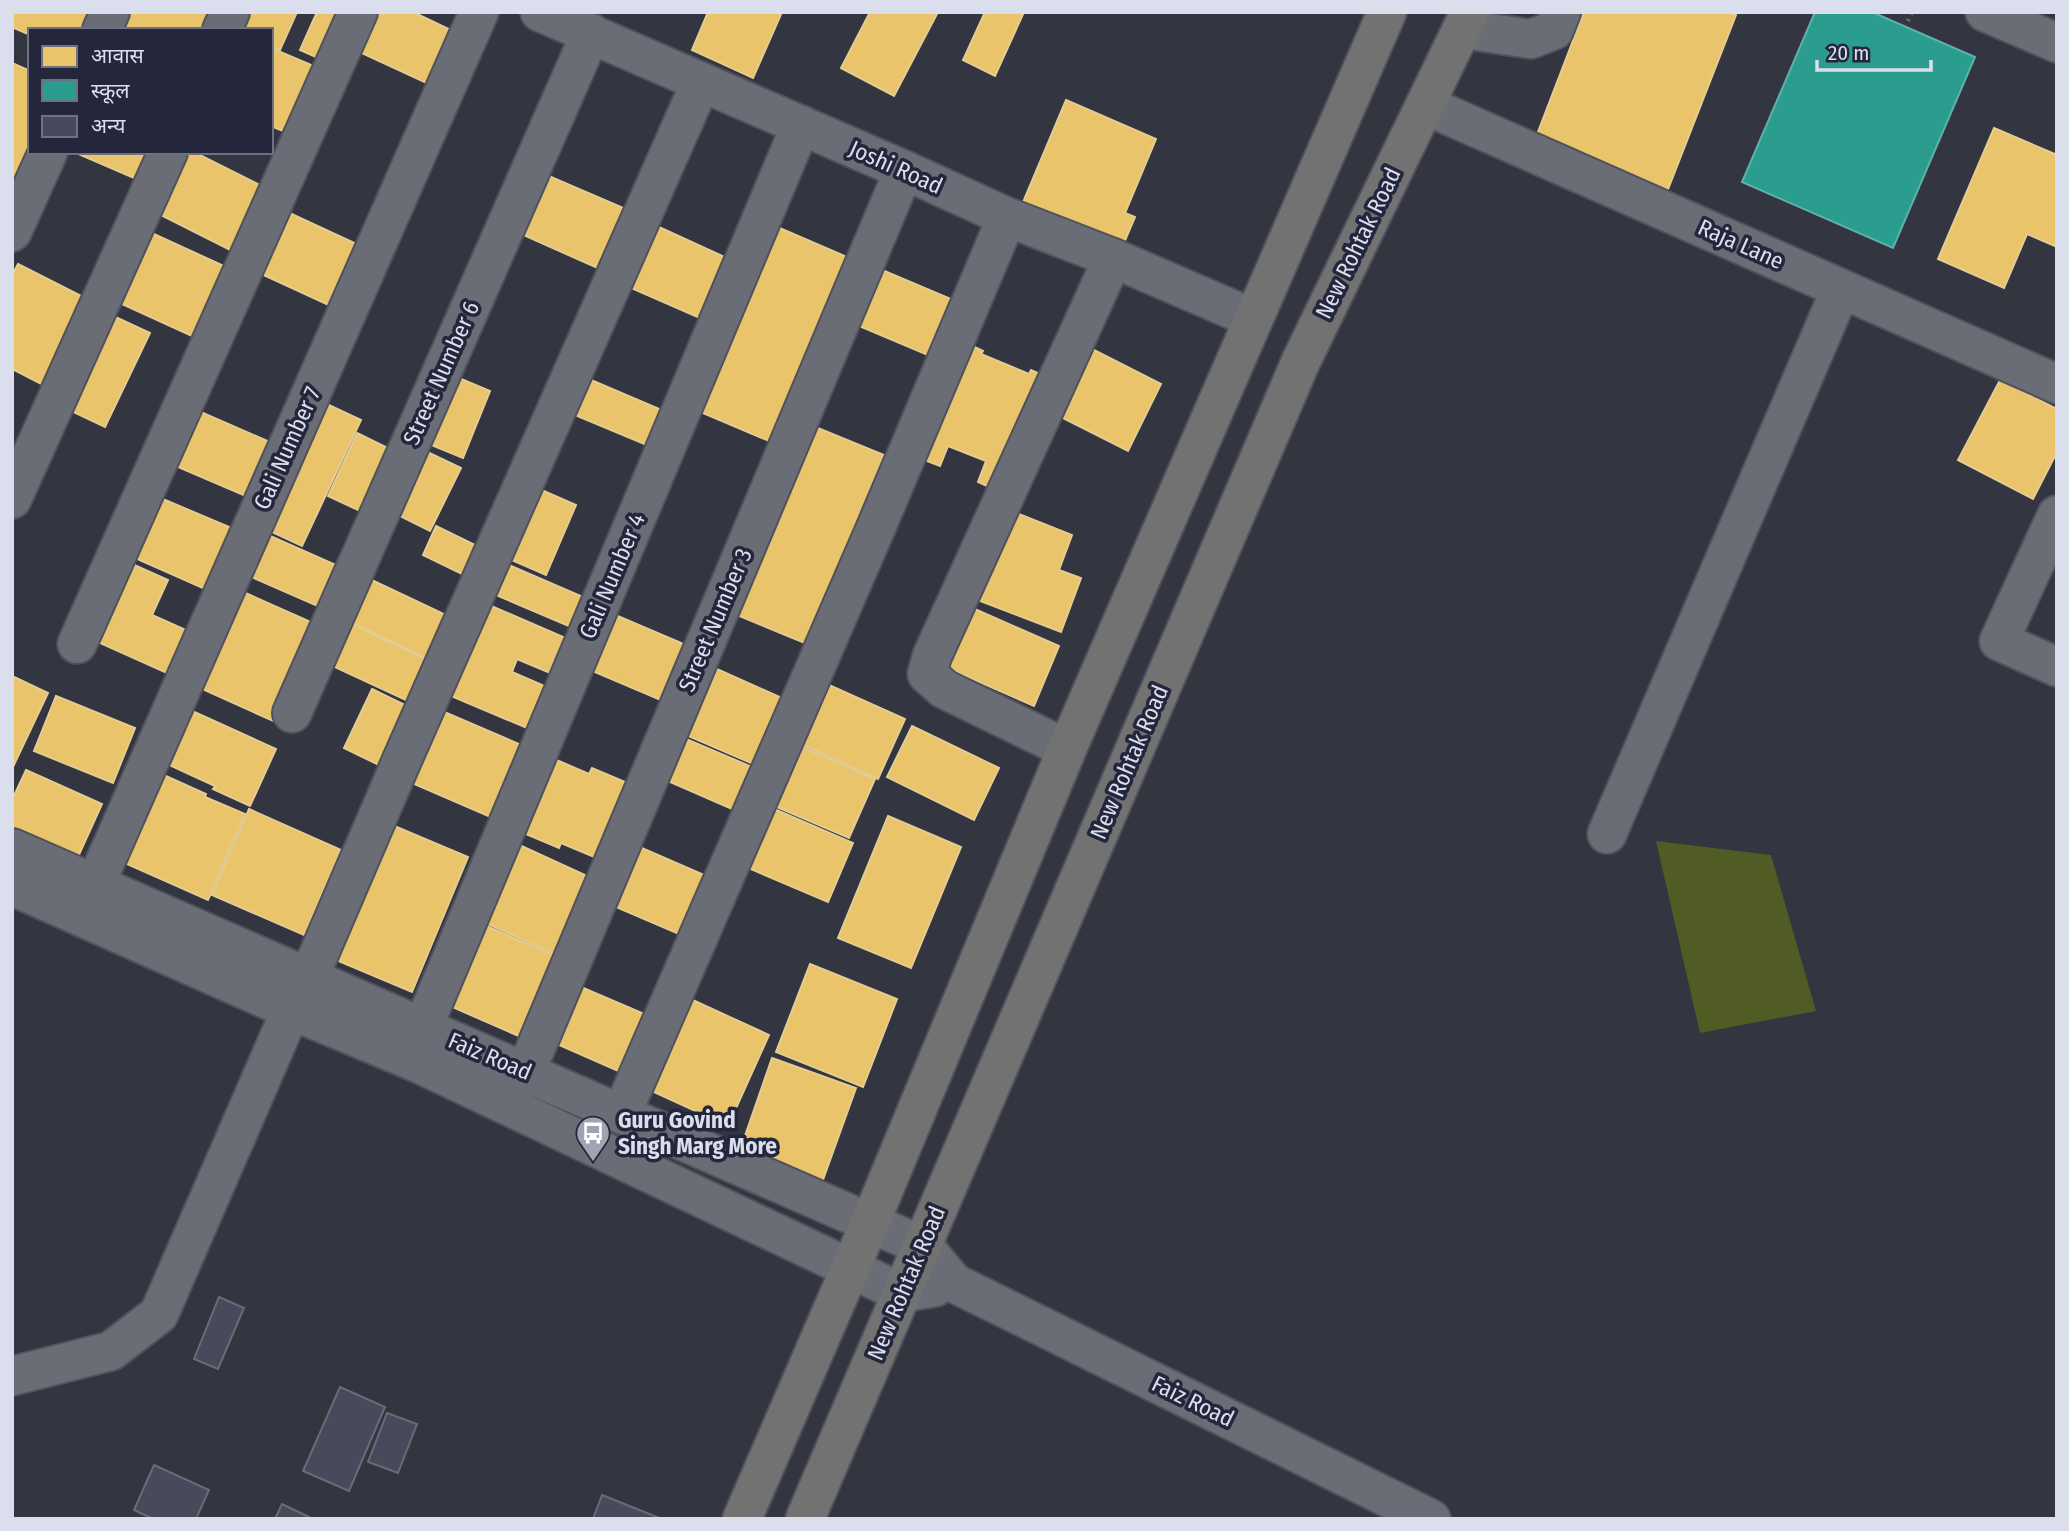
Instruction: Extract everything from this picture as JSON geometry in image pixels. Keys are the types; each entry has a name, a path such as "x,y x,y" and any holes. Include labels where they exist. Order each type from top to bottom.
{"main road":[{"path":"742,1519 870,1223 1067,749 1387,12"},
{"name":"New Rohtak Road","path":"805,1519 1301,361 1466,21"}],"street":[{"path":"103,28 110,12"},
{"path":"223,28 230,12"},
{"path":"77,644 358,12"},
{"name":"Gali Number 7","path":"95,885 479,12"},
{"name":"Joshi Road","path":"540,12 1007,217 1113,258 1252,318"},
{"path":"1466,21 1531,39 1554,30 1561,12"},
{"path":"1985,12 2057,43"},
{"name":"Street Number 6","path":"292,713 591,33"},
{"path":"12,1376 111,1351 159,1314 701,82"},
{"name":"Raja Lane","path":"1425,105 2057,384"},
{"name":"Gali Number 4","path":"423,1027 801,125"},
{"path":"12,232 46,154"},
{"path":"12,499 167,154"},
{"name":"Street Number 3","path":"526,1071 904,170"},
{"path":"622,1113 875,530 1007,217"},
{"path":"1067,749 944,689 927,674 932,656 1113,258"},
{"path":"1608,834 1841,289"},
{"path":"2057,515 1999,641 2057,667"},
{"name":"Faiz Road","path":"12,848 95,885 300,994 423,1027 923,1246 954,1283 1431,1519"},
{"path":"12,886 300,994 418,1063 902,1293 954,1283"}],"path":[{"path":"1908,21 1912,12"}],"green space":[{"path":"1656,841 1771,855 1816,1011 1700,1033"}],"building: आवास":[{"path":"12,12 89,12 83,28 28,28 28,34 12,27"},
{"path":"124,12 214,12 207,28 117,28"},
{"path":"243,12 297,12 280,50 273,47 273,28 238,28"},
{"path":"317,12 350,12 327,62 300,50"},
{"path":"370,12 413,12 457,33 433,86 353,49"},
{"path":"708,12 782,12 753,78 692,50"},
{"path":"870,12 938,12 894,96 841,68"},
{"path":"985,12 1024,12 995,76 963,60"},
{"path":"1584,12 1729,12 1736,15 1665,197 1533,145"},
{"path":"273,49 323,70 295,136 273,127"},
{"path":"12,63 28,70 29,154 12,190"},
{"path":"1066,100 1156,139 1125,213 1135,217 1121,250 1021,207"},
{"path":"1994,128 2057,155 2057,247 2027,234 2004,288 1938,259"},
{"path":"79,154 162,154 150,185"},
{"path":"177,154 198,154 268,189 236,253 149,209"},
{"path":"544,174 628,210 602,270 519,233"},
{"path":"283,210 363,247 335,308 255,271"},
{"path":"648,222 729,259 702,319 622,284"},
{"path":"768,223 847,257 769,441 691,408"},
{"path":"143,229 237,272 205,342 111,299"},
{"path":"18,264 91,301 47,387 12,369 12,275"},
{"path":"875,267 965,305 942,361 852,323"},
{"path":"109,314 150,333 105,427 65,408"},
{"path":"966,343 983,351 981,354 1029,374 1031,370 1047,377 1000,492 978,482 986,461 948,446 940,466 919,458"},
{"path":"1090,348 1161,384 1128,451 1057,415"},
{"path":"447,373 490,391 463,458 419,440"},
{"path":"584,377 664,411 649,446 570,413"},
{"path":"2000,380 2057,409 2057,452 2033,499 1958,460"},
{"path":"316,399 361,420 302,546 259,526"},
{"path":"187,406 279,446 255,500 164,461"},
{"path":"808,424 884,455 807,644 732,613"},
{"path":"357,433 402,455 373,517 328,496"},
{"path":"421,449 461,468 430,531 390,511"},
{"path":"530,485 576,505 546,575 500,555"},
{"path":"151,494 241,532 214,593 126,554"},
{"path":"1014,512 1072,535 1059,570 1081,578 1061,632 980,601"},
{"path":"436,526 479,547 466,576 423,555"},
{"path":"259,531 347,570 329,611 240,572"},
{"path":"123,560 168,580 152,615 197,635 178,678 89,638"},
{"path":"502,562 590,600 578,630 489,592"},
{"path":"359,574 450,617 430,660 340,617"},
{"path":"232,587 322,627 280,724 189,683"},
{"path":"489,605 577,643 562,678 517,659 512,672 556,691 539,733 451,696"},
{"path":"968,606 1059,646 1034,706 943,666"},
{"path":"606,611 693,648 670,704 583,667"},
{"path":"342,619 429,661 410,702 322,661"},
{"path":"708,665 793,703 765,769 679,732"},
{"path":"12,676 48,693 12,769"},
{"path":"820,681 905,719 878,779 794,741"},
{"path":"372,689 411,708 383,767 344,748"},
{"path":"56,696 135,728 113,783 34,751"},
{"path":"190,710 276,749 250,806 165,763"},
{"path":"442,711 533,750 502,822 412,783"},
{"path":"912,726 999,768 974,820 887,777"},
{"path":"679,736 759,770 741,813 661,778"},
{"path":"798,745 875,779 849,838 772,805"},
{"path":"552,758 589,774 592,768 637,787 606,862 561,843 559,848 521,832"},
{"path":"26,770 102,804 73,868 12,840 12,800"},
{"path":"157,772 245,814 208,900 118,860"},
{"path":"765,805 853,843 828,902 739,864"},
{"path":"249,809 341,850 304,935 212,895"},
{"path":"888,816 961,847 911,968 838,938"},
{"path":"392,825 468,857 412,992 336,960"},
{"path":"628,842 711,878 686,937 602,901"},
{"path":"515,843 598,881 564,958 481,921"},
{"path":"475,921 565,960 530,1041 441,1002"},
{"path":"810,964 897,999 863,1087 776,1052"},
{"path":"574,984 649,1016 625,1074 550,1041"},
{"path":"684,996 769,1035 728,1126 643,1087"},
{"path":"772,1058 856,1088 820,1188 737,1159"}],"building: स्कूल":[{"path":"1815,12 1872,12 1975,57 1893,248 1742,182"}],"building: अन्य":[{"path":"219,1297 244,1308 218,1369 194,1359"},
{"path":"340,1387 385,1407 349,1491 303,1471"},
{"path":"387,1413 417,1424 398,1473 368,1462"},
{"path":"154,1465 209,1490 196,1519 153,1519 134,1510"},
{"path":"602,1495 662,1519 593,1519"},
{"path":"282,1504 313,1519 275,1519"}],"place":[{"name":"Guru Govind Singh Marg More","path":"593,1163"}]}
